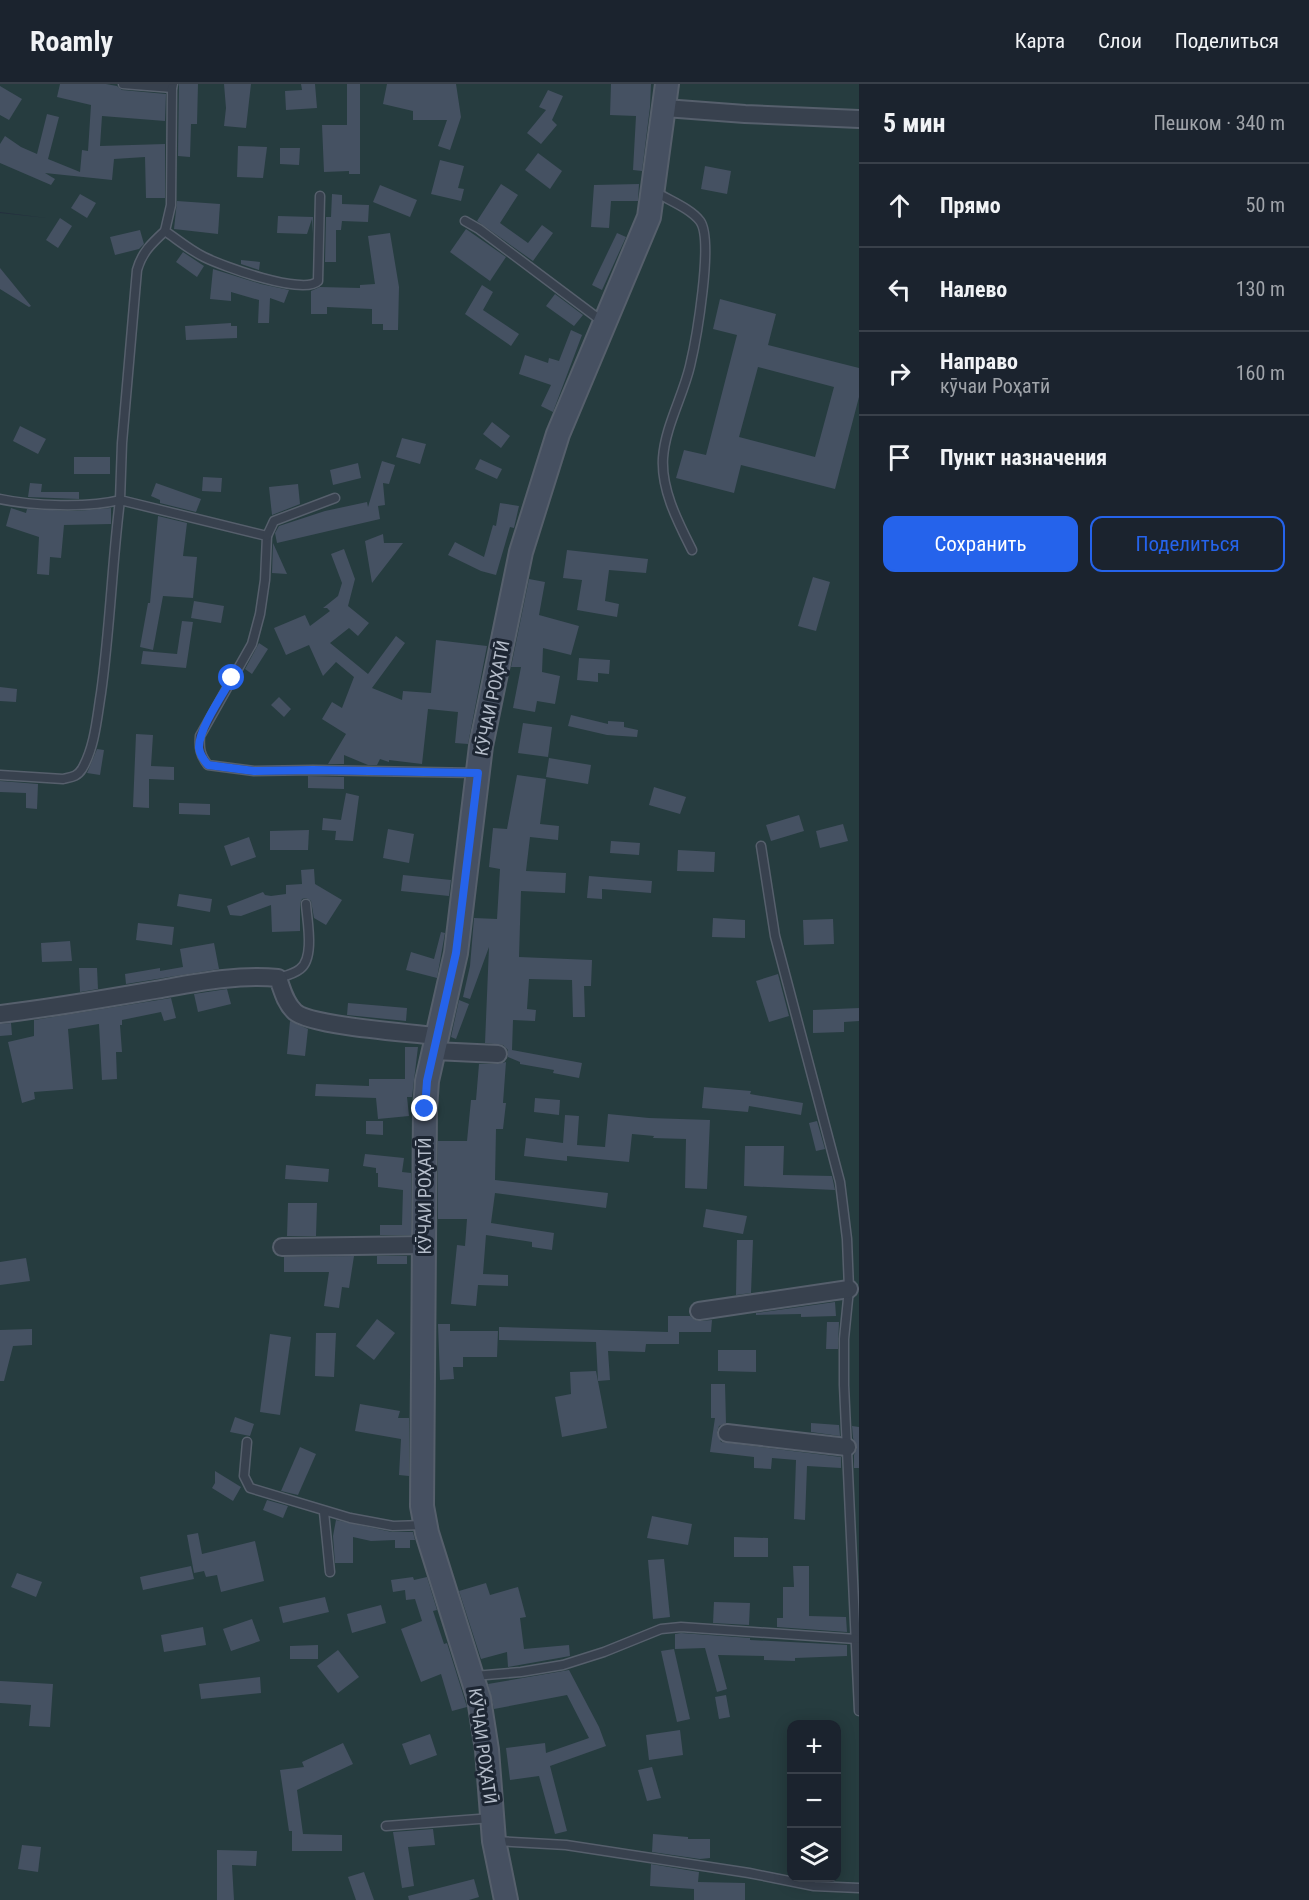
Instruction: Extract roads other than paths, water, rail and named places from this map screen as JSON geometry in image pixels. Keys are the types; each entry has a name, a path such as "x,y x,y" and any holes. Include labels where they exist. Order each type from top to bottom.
{"street":[{"name":"КӮЧАИ РОҲАТӢ","path":"506,1900 494,1841 486,1742 479,1699 425,1525 422,1506 427,1081 456,953 481,746 521,552 558,434 649,218 667,84"},
{"path":"665,108 859,119"},
{"path":"0,1014 249,976 278,978 288,1004 295,1012 306,1018 498,1054"},
{"path":"282,1247 424,1245"},
{"path":"699,1311 849,1289"},
{"path":"727,1433 847,1447"}],"lane":[{"path":"0,775 63,778 77,775 85,762 96,725 107,647 137,270 147,247 165,231 171,205 172,86 123,84"},
{"path":"654,192 694,214 704,228 705,265 698,323 690,366 668,436 663,460 664,475 673,509 692,550"},
{"path":"165,231 216,263 275,281 295,285 312,285 318,281 320,196"},
{"path":"465,221 479,229 604,323"},
{"path":"334,498 272,521 267,536 265,580 260,614 252,644 201,735 199,747 201,756 208,765 254,771 478,773"},
{"path":"0,499 38,504 100,503 120,500 267,536"},
{"path":"761,846 775,936 840,1182 847,1239 849,1289 844,1362 859,1711"},
{"path":"278,978 300,969 307,959 309,937 306,904"},
{"path":"848,1310 859,1307"},
{"path":"247,1442 244,1476 250,1488 324,1512 369,1522 393,1526 425,1525"},
{"path":"324,1512 330,1572"},
{"path":"473,1676 521,1672 563,1665 604,1652 661,1629 681,1627 856,1639"},
{"path":"386,1826 493,1818"},
{"path":"494,1841 566,1845 749,1873 814,1886 859,1888"}]}
